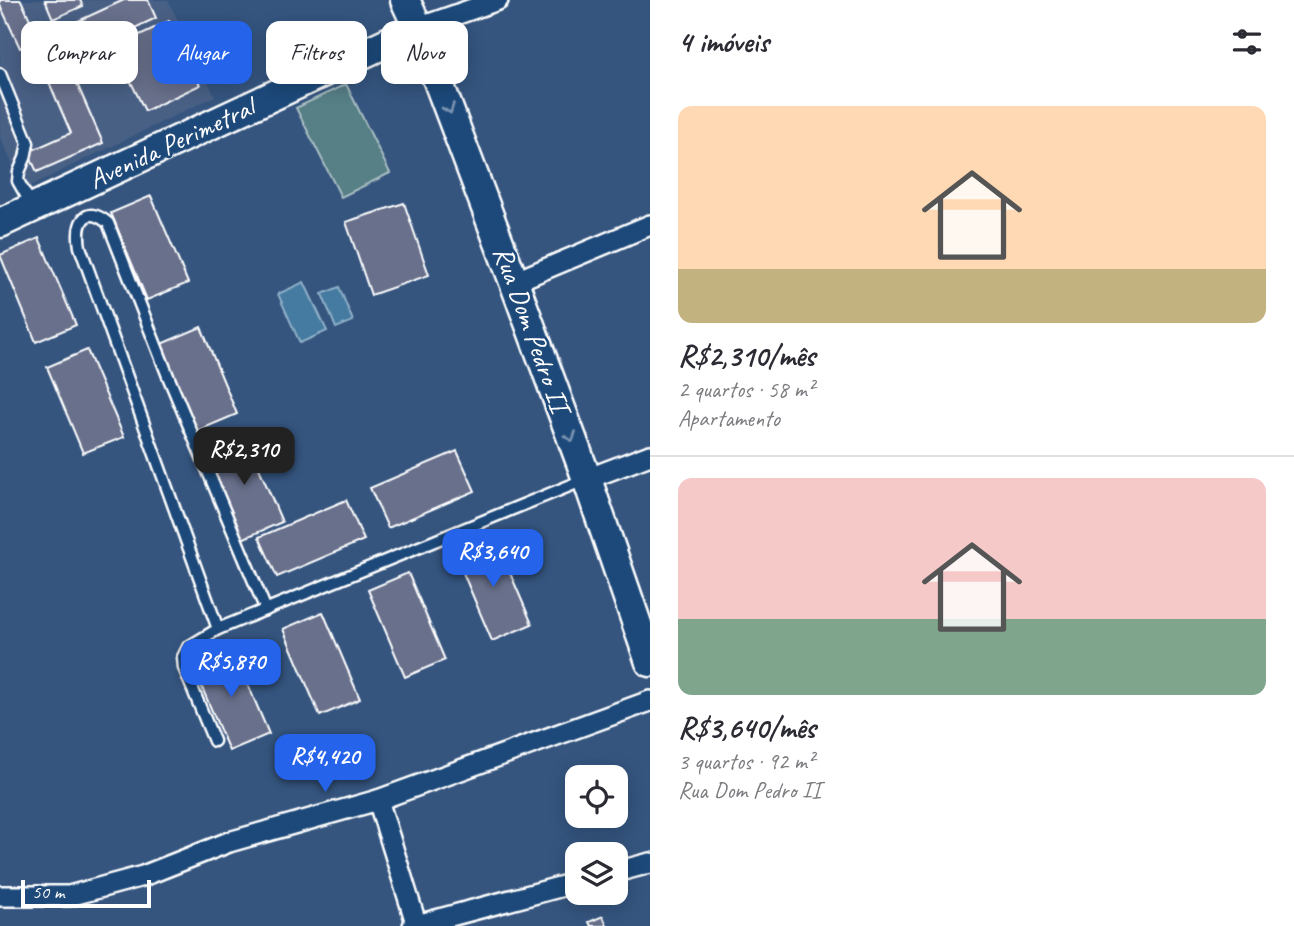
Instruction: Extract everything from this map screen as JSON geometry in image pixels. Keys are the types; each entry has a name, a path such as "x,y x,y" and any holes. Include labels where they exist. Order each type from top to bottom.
{"main road":[{"name":"Rua Dom Pedro II","path":"405,0 415,21"},
{"name":"Avenida Perimetral","path":"0,223 381,45"},
{"name":"Rua Dom Pedro II","path":"439,84 587,479 650,662"}],"street":[{"path":"438,21 498,0"},
{"path":"514,282 650,225"},
{"path":"587,479 650,455"},
{"path":"0,896 69,896 143,876 229,842 378,800 650,701"},
{"path":"378,800 416,926 565,886"},
{"path":"628,869 650,863"}],"lane":[{"path":"0,74 29,143 18,181 33,208"},
{"path":"218,629 80,247 78,226 81,220 87,217 95,215 108,223 266,610"},
{"path":"214,741 184,668 183,657 188,647 218,629 587,479"}],"shaded area":[{"path":"0,0 168,0 178,21 152,21 152,84 209,84 215,96 24,189 0,137"},
{"path":"304,282 327,331 300,343 278,294"},
{"path":"339,287 353,321 336,328 322,294"}],"green space":[{"path":"346,84 390,173 341,197 296,108"}],"building":[{"path":"0,0 21,0 31,21 21,21 21,48 20,48"},
{"path":"45,0 80,0 83,6 53,19"},
{"path":"124,0 148,0 156,18 138,26 138,21 78,21"},
{"path":"152,29 152,84 200,85 145,111 132,84 138,84 138,36"},
{"path":"50,84 77,84 103,143 37,172 28,152 71,133"},
{"path":"151,196 188,283 147,300 111,213"},
{"path":"404,203 429,275 371,295 346,222"},
{"path":"39,238 76,325 36,342 0,255"},
{"path":"201,327 237,414 197,431 161,344"},
{"path":"87,350 124,437 83,453 47,367"},
{"path":"245,435 282,522 242,539 205,452"},
{"path":"457,451 475,491 388,528 370,488"},
{"path":"346,500 364,540 277,577 259,537"},
{"path":"495,538 532,624 492,641 455,554"},
{"path":"408,573 445,660 405,677 368,590"},
{"path":"323,612 360,699 320,716 283,629"},
{"path":"232,647 269,734 229,751 192,664"},
{"path":"603,916 607,926 591,926 589,922"}]}
